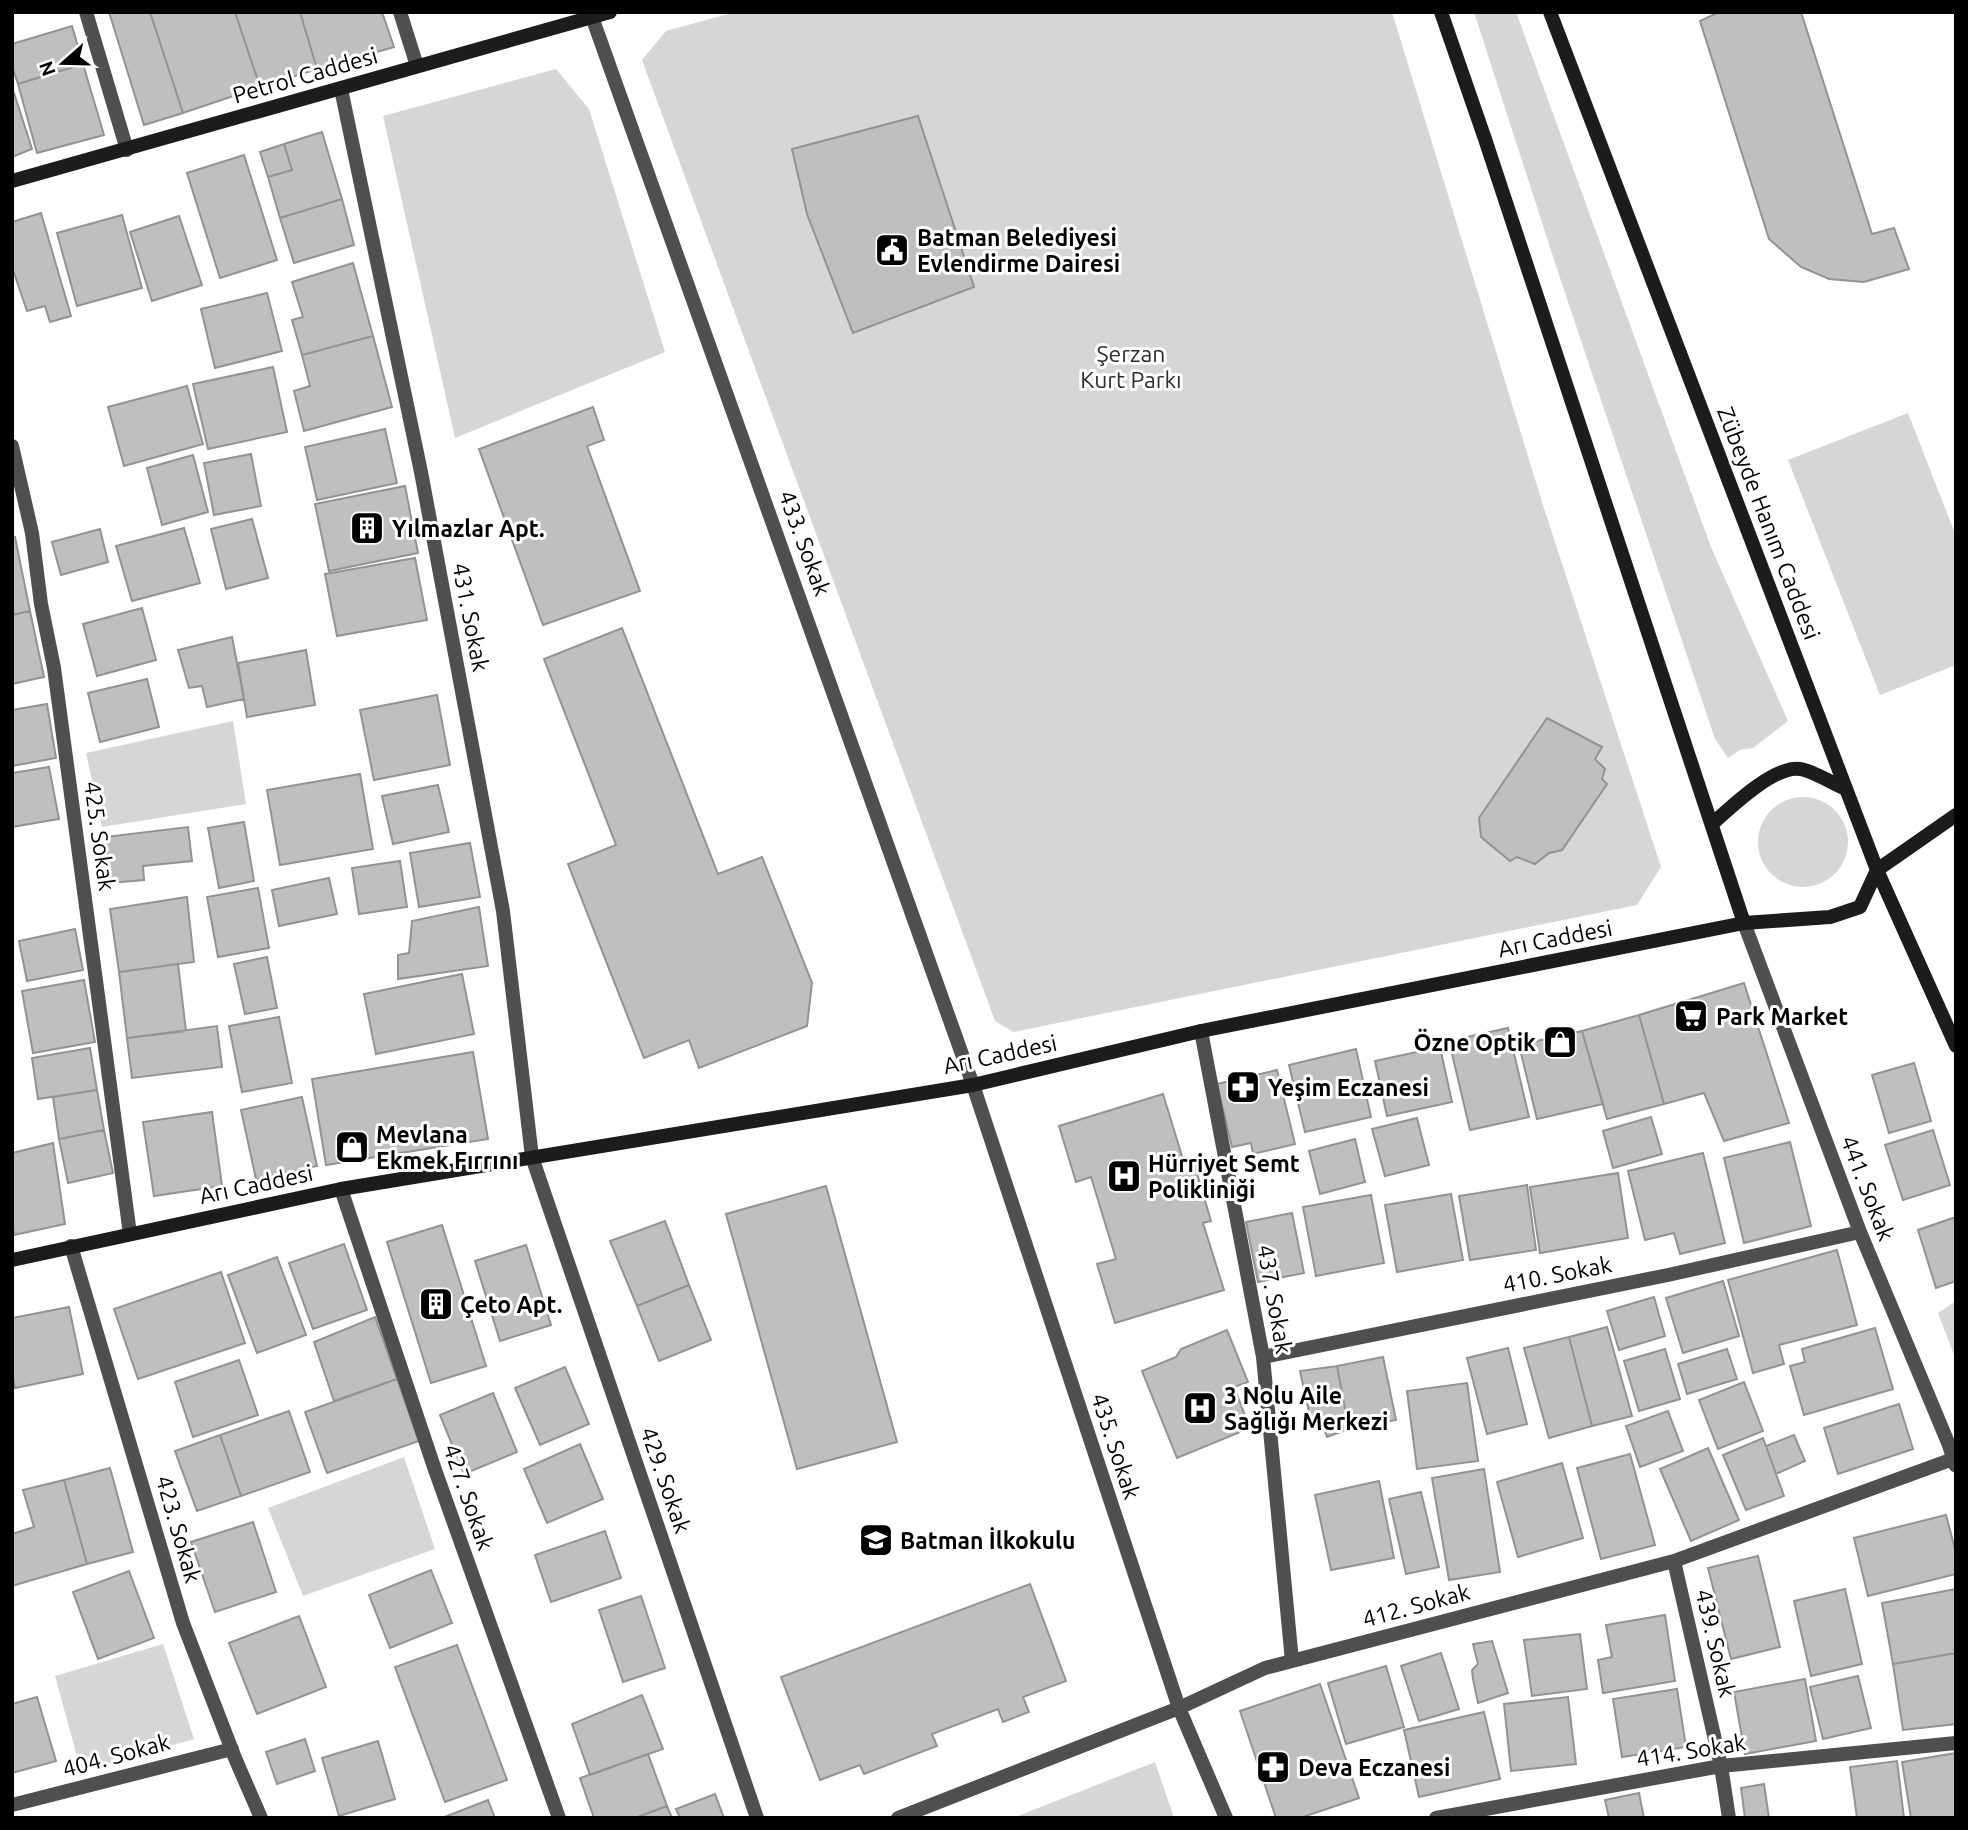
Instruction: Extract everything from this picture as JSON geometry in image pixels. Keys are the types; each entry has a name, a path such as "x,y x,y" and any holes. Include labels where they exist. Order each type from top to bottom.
{"street":[{"path":"86,12 127,150"},
{"path":"400,12 417,66"},
{"name":"Petrol Caddesi","path":"12,181 610,12"},
{"path":"1441,12 1744,923"},
{"name":"Zübeyde Hanım Caddesi","path":"1550,12 1877,870 1956,1046"},
{"name":"433. Sokak","path":"592,17 973,1085"},
{"name":"431. Sokak","path":"341,89 421,471 503,911 532,1157"},
{"name":"425. Sokak","path":"12,446 32,533 41,604 54,668 130,1234"},
{"path":"1712,824 1749,791 1780,772 1799,768 1846,789"},
{"path":"1877,870 1956,815"},
{"name":"Arı Caddesi","path":"12,1260 341,1189 973,1085 1201,1031 1744,923 1830,918 1860,907 1877,870"},
{"name":"441. Sokak","path":"1744,923 1860,1232 1955,1463"},
{"name":"437. Sokak","path":"1201,1031 1263,1357 1292,1661"},
{"name":"435. Sokak","path":"973,1085 1179,1708 1226,1818"},
{"name":"429. Sokak","path":"532,1157 757,1818"},
{"name":"427. Sokak","path":"341,1189 434,1467 559,1818"},
{"name":"410. Sokak","path":"1263,1357 1668,1275 1860,1232"},
{"name":"423. Sokak","path":"71,1247 183,1623 261,1818"},
{"name":"412. Sokak","path":"898,1818 1179,1708 1265,1668 1674,1561 1955,1463"},
{"name":"439. Sokak","path":"1674,1561 1721,1766 1729,1818"},
{"name":"414. Sokak","path":"1436,1818 1721,1766 1956,1743"},
{"name":"404. Sokak","path":"12,1805 232,1749"}],"green space":[{"name":"Şerzan Kurt Parkı","path":"735,12 1392,12 1542,502 1661,867 1637,905 1013,1032 995,1021 642,60 666,31"},
{"path":"1474,12 1516,12 1711,547 1788,721 1753,748 1740,750 1728,758 1715,739"},
{"path":"556,69 589,109 665,352 455,438 383,116"},
{"path":"1908,413 1956,536 1956,665 1880,695 1788,460"},
{"path":"233,721 246,804 102,827 86,753"},
{"path":"1803,797 1820,800 1835,810 1845,825 1848,842 1845,859 1835,874 1820,884 1803,887 1786,884 1771,874 1761,859 1758,842 1761,825 1771,810 1786,800"},
{"path":"1956,1301 1956,1360 1938,1313"},
{"path":"404,1457 435,1549 303,1596 268,1508"},
{"path":"163,1644 194,1739 81,1771 55,1676"},
{"path":"1155,1762 1174,1818 1013,1818"}],"building":[{"path":"109,12 150,12 183,113 144,125"},
{"path":"150,12 235,12 260,87 183,113"},
{"path":"235,12 300,12 317,69 260,87"},
{"path":"300,12 382,12 394,47 317,69"},
{"path":"1719,12 1801,12 1872,234 1894,228 1909,269 1864,282 1829,279 1801,267 1769,239 1700,21"},
{"path":"72,26 83,64 18,84 12,66 12,44"},
{"path":"83,64 104,135 37,153 18,84"},
{"path":"14,93 32,149 12,157 12,94"},
{"name":"Batman Belediyesi Evlendirme Dairesi","path":"918,116 974,287 853,333 807,214 792,149"},
{"path":"322,132 342,199 280,218 268,177 292,170 284,144"},
{"path":"284,144 292,170 268,177 260,152"},
{"path":"244,155 277,260 220,278 187,173"},
{"path":"342,199 354,245 294,263 280,218"},
{"path":"41,213 71,316 50,322 45,306 27,311 12,267 12,222"},
{"path":"122,215 142,288 77,306 57,233"},
{"path":"179,216 202,285 152,301 130,232"},
{"path":"353,263 373,336 302,355 292,320 303,317 292,282"},
{"path":"267,293 282,351 215,368 201,309"},
{"path":"373,336 392,407 304,431 294,391 310,386 302,355"},
{"path":"273,367 287,432 208,449 193,384"},
{"path":"187,386 203,444 124,466 108,407"},
{"path":"593,407 604,440 587,446 640,591 543,625 479,449"},
{"path":"385,429 397,483 317,500 305,447"},
{"path":"251,454 261,506 214,515 204,463"},
{"path":"193,455 208,512 162,525 147,468"},
{"name":"Yılmazlar Apt.","path":"405,486 418,553 329,571 315,504"},
{"path":"252,519 268,578 226,589 211,529"},
{"path":"184,528 200,583 132,601 116,546"},
{"path":"100,529 108,562 61,575 52,542"},
{"path":"12,537 15,537 30,611 12,615"},
{"path":"415,558 427,620 337,636 325,574"},
{"path":"142,608 156,660 97,676 83,624"},
{"path":"30,611 44,677 12,684 12,615"},
{"path":"622,628 718,874 762,857 812,983 807,1026 699,1068 689,1040 644,1058 568,864 616,845 544,659"},
{"path":"232,637 244,699 207,707 202,686 189,688 178,650"},
{"path":"306,650 315,705 247,717 238,663"},
{"path":"147,679 159,727 100,742 88,693"},
{"path":"437,695 450,765 374,780 360,710"},
{"path":"47,704 56,758 12,766 12,710"},
{"path":"1547,718 1602,747 1595,759 1605,769 1602,779 1607,784 1562,850 1549,853 1535,864 1517,857 1510,861 1481,837 1479,818"},
{"path":"49,767 59,819 12,827 12,773"},
{"path":"360,774 373,849 280,865 267,790"},
{"path":"438,785 449,832 393,844 382,796"},
{"path":"244,822 254,881 219,888 208,828"},
{"path":"188,827 192,861 143,866 144,880 110,883 105,837"},
{"path":"470,843 480,897 419,907 410,853"},
{"path":"400,861 407,907 359,914 352,868"},
{"path":"329,878 337,914 279,926 272,890"},
{"path":"258,888 269,948 218,957 207,897"},
{"path":"187,897 194,962 119,972 110,909"},
{"path":"479,907 488,966 398,979 398,955 409,953 412,921"},
{"path":"75,929 83,970 27,981 19,941"},
{"path":"267,957 277,1008 245,1014 234,964"},
{"path":"178,964 186,1031 127,1038 119,972"},
{"path":"462,974 474,1034 376,1054 364,994"},
{"path":"84,980 95,1042 33,1053 22,991"},
{"path":"1744,983 1789,1123 1724,1141 1704,1093 1664,1104 1639,1015"},
{"path":"1639,1015 1664,1104 1607,1119 1582,1031"},
{"path":"279,1017 292,1083 242,1092 229,1026"},
{"path":"217,1026 222,1067 132,1078 127,1038"},
{"path":"1508,1028 1529,1117 1470,1130 1449,1041"},
{"path":"1582,1031 1603,1104 1537,1119 1519,1045"},
{"path":"1440,1047 1452,1102 1387,1116 1375,1061"},
{"path":"90,1048 97,1090 38,1099 32,1058"},
{"path":"1356,1049 1371,1117 1305,1132 1289,1065"},
{"path":"473,1052 488,1139 326,1165 312,1079"},
{"path":"1914,1063 1931,1121 1889,1133 1872,1075"},
{"path":"1277,1070 1295,1144 1253,1154 1251,1143 1232,1147 1217,1084"},
{"path":"97,1090 104,1130 59,1139 53,1097"},
{"path":"1163,1094 1185,1166 1194,1163 1211,1221 1203,1223 1224,1290 1115,1323 1097,1264 1116,1259 1091,1177 1076,1182 1059,1126"},
{"path":"302,1097 317,1166 256,1179 241,1110"},
{"path":"212,1112 222,1186 154,1196 143,1122"},
{"path":"1651,1117 1662,1154 1613,1168 1603,1131"},
{"path":"1417,1118 1429,1165 1385,1176 1372,1129"},
{"path":"104,1130 113,1173 68,1183 59,1139"},
{"path":"1933,1130 1950,1185 1903,1200 1885,1145"},
{"path":"1355,1139 1365,1182 1320,1194 1309,1151"},
{"path":"1790,1142 1811,1226 1744,1243 1724,1158"},
{"path":"53,1143 65,1224 14,1235 12,1153"},
{"path":"1703,1153 1725,1243 1680,1254 1674,1233 1645,1240 1628,1171"},
{"path":"1618,1173 1628,1238 1540,1253 1530,1187"},
{"path":"1527,1185 1536,1250 1470,1260 1459,1196"},
{"path":"826,1186 897,1442 797,1469 726,1214"},
{"path":"1451,1194 1463,1260 1397,1272 1385,1205"},
{"path":"1371,1195 1384,1263 1316,1276 1303,1207"},
{"path":"1292,1213 1304,1273 1258,1282 1246,1222"},
{"path":"1956,1217 1956,1281 1936,1288 1918,1230"},
{"path":"665,1221 689,1285 637,1306 610,1241"},
{"name":"Çeto Apt.","path":"442,1225 486,1366 431,1383 387,1242"},
{"path":"344,1244 367,1310 313,1329 289,1263"},
{"path":"526,1245 551,1325 500,1341 475,1261"},
{"path":"1837,1250 1857,1325 1779,1345 1784,1364 1753,1373 1728,1280"},
{"path":"277,1257 306,1335 257,1353 228,1275"},
{"path":"221,1272 245,1343 138,1379 114,1309"},
{"path":"1723,1281 1739,1336 1683,1353 1666,1298"},
{"path":"689,1285 711,1340 659,1361 637,1306"},
{"path":"1654,1297 1665,1336 1619,1350 1607,1311"},
{"path":"69,1307 83,1374 15,1388 12,1374 12,1318"},
{"path":"375,1317 397,1379 334,1401 314,1342"},
{"path":"1607,1327 1632,1416 1592,1426 1569,1337"},
{"path":"1875,1328 1893,1389 1804,1415 1790,1366 1805,1362 1802,1349"},
{"name":"3 Nolu Aile Sağlığı Merkezi","path":"1227,1330 1248,1382 1234,1387 1250,1428 1177,1458 1142,1371 1176,1357 1181,1349"},
{"path":"1569,1337 1592,1426 1549,1438 1524,1348"},
{"path":"1508,1348 1527,1424 1487,1434 1467,1358"},
{"path":"1665,1349 1680,1399 1639,1411 1624,1361"},
{"path":"1727,1349 1737,1379 1687,1394 1678,1364"},
{"path":"1383,1357 1396,1420 1349,1429 1337,1366"},
{"path":"239,1360 258,1415 193,1437 175,1382"},
{"path":"1337,1366 1349,1429 1327,1437 1322,1423 1312,1426 1300,1371"},
{"path":"565,1367 589,1424 540,1445 515,1388"},
{"path":"397,1379 419,1441 327,1473 305,1412"},
{"path":"1744,1382 1763,1431 1718,1449 1699,1400"},
{"path":"1467,1383 1478,1461 1417,1469 1407,1391"},
{"path":"493,1393 517,1452 464,1474 440,1415"},
{"path":"1899,1404 1913,1449 1838,1474 1824,1428"},
{"path":"289,1411 310,1472 241,1496 220,1435"},
{"path":"1668,1411 1683,1451 1640,1467 1626,1426"},
{"path":"220,1435 241,1496 197,1511 175,1451"},
{"path":"1794,1435 1805,1461 1776,1474 1766,1446"},
{"path":"1763,1438 1784,1496 1746,1510 1723,1455"},
{"path":"580,1444 603,1499 547,1523 524,1469"},
{"path":"1708,1448 1739,1520 1691,1541 1660,1469"},
{"path":"1630,1454 1655,1545 1601,1559 1577,1468"},
{"path":"1562,1463 1583,1538 1518,1557 1497,1482"},
{"path":"110,1468 133,1552 87,1564 64,1480"},
{"path":"1484,1469 1500,1572 1449,1580 1432,1478"},
{"path":"64,1480 87,1564 12,1586 12,1534 34,1527 23,1490"},
{"path":"1379,1481 1394,1558 1331,1570 1315,1495"},
{"path":"1421,1492 1439,1567 1406,1574 1389,1499"},
{"path":"1946,1515 1956,1553 1956,1574 1868,1596 1854,1538"},
{"path":"253,1522 276,1592 215,1612 191,1542"},
{"path":"605,1531 621,1578 551,1602 535,1555"},
{"path":"1758,1556 1780,1647 1731,1659 1708,1568"},
{"path":"431,1570 452,1623 390,1648 369,1595"},
{"path":"129,1571 154,1638 98,1659 73,1592"},
{"path":"1030,1584 1066,1681 1023,1697 1029,1712 1003,1722 998,1709 932,1734 937,1746 864,1774 860,1765 820,1780 781,1677"},
{"path":"1845,1589 1862,1664 1811,1676 1794,1601"},
{"path":"1956,1589 1956,1653 1893,1664 1882,1603"},
{"path":"641,1596 665,1668 623,1682 599,1610"},
{"path":"1665,1615 1675,1681 1603,1693 1598,1660 1612,1657 1606,1625"},
{"path":"299,1616 326,1687 257,1714 229,1643"},
{"path":"1580,1634 1587,1689 1532,1696 1524,1640"},
{"path":"1492,1641 1508,1693 1478,1703 1472,1670 1478,1664 1473,1644"},
{"path":"457,1645 507,1780 445,1802 395,1667"},
{"path":"1441,1653 1459,1709 1419,1721 1401,1666"},
{"path":"1956,1653 1956,1724 1903,1730 1893,1664"},
{"path":"1386,1666 1404,1727 1346,1744 1328,1683"},
{"path":"1858,1676 1871,1728 1823,1739 1810,1687"},
{"path":"1805,1679 1816,1741 1745,1754 1734,1692"},
{"path":"1320,1684 1359,1798 1300,1818 1276,1818 1240,1711"},
{"path":"1677,1689 1686,1747 1622,1757 1613,1699"},
{"path":"642,1695 663,1749 590,1775 572,1724"},
{"path":"37,1697 56,1761 12,1773 12,1704"},
{"path":"1568,1697 1576,1764 1511,1771 1504,1704"},
{"path":"1484,1712 1500,1779 1419,1797 1404,1730"},
{"path":"305,1739 315,1771 277,1784 266,1752"},
{"path":"378,1741 395,1799 339,1816 322,1758"},
{"path":"1956,1753 1956,1818 1911,1818 1902,1762"},
{"path":"648,1754 667,1806 635,1818 594,1818 580,1778"},
{"path":"1897,1761 1904,1818 1857,1818 1850,1767"},
{"path":"1764,1784 1769,1818 1745,1818 1741,1788"},
{"path":"1639,1793 1644,1818 1609,1818 1605,1800"},
{"path":"715,1794 724,1818 680,1818 676,1809"},
{"path":"488,1800 495,1818 442,1818"},
{"path":"667,1806 672,1818 635,1818"}],"place":[{"name":"Batman Belediyesi Evlendirme Dairesi","path":"892,250"},
{"name":"Yılmazlar Apt.","path":"367,528"},
{"name":"Park Market","path":"1691,1016"},
{"name":"Özne Optik","path":"1560,1042"},
{"name":"Yeşim Eczanesi","path":"1243,1087"},
{"name":"Mevlana Ekmek Fırrını","path":"352,1147"},
{"name":"Hürriyet Semt Polikliniği","path":"1124,1176"},
{"name":"Çeto Apt.","path":"436,1304"},
{"name":"3 Nolu Aile Sağlığı Merkezi","path":"1200,1408"},
{"name":"Batman İlkokulu","path":"876,1540"},
{"name":"Deva Eczanesi","path":"1273,1767"}]}
